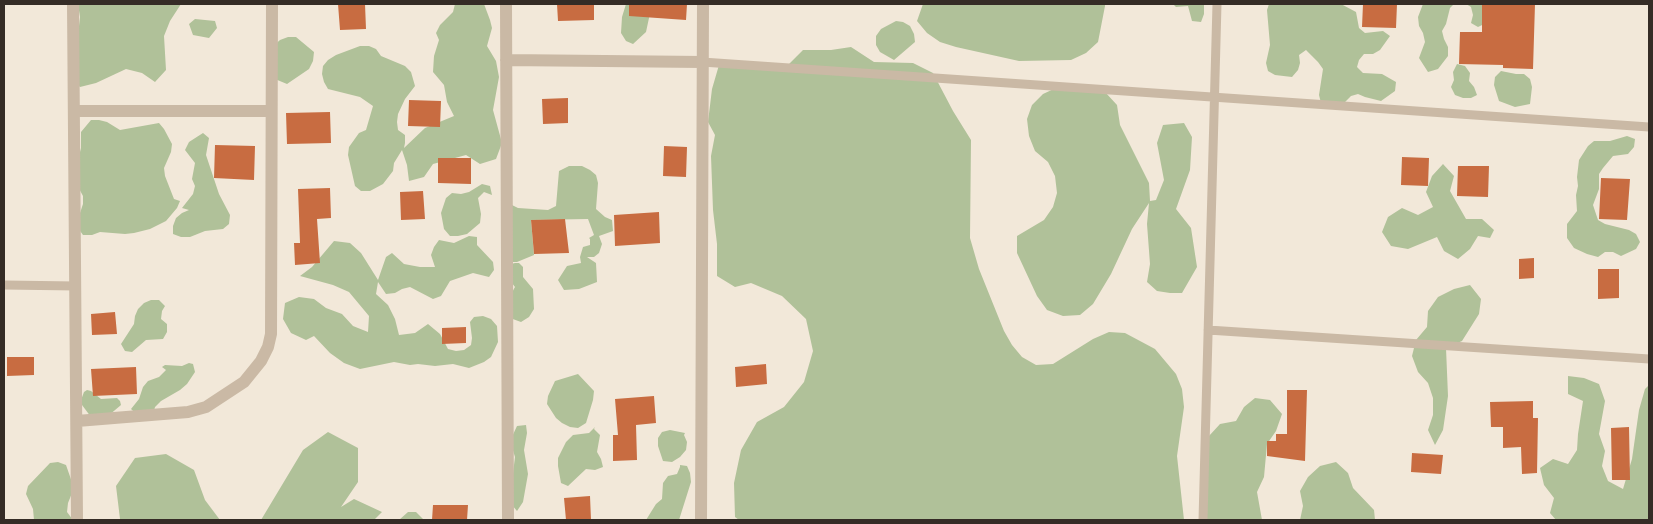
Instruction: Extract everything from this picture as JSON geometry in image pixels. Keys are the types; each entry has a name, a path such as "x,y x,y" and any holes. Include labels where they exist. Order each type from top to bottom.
{"street":[{"path":"73,4 77,520"},
{"path":"77,421 188,412 206,407 244,382 261,360 268,347 271,334 272,4"},
{"path":"506,4 508,520"},
{"path":"701,520 703,4"},
{"path":"506,60 702,62"},
{"path":"75,111 271,111"}],"lane":[{"path":"1203,520 1217,4"},
{"path":"702,62 1649,127"},
{"path":"4,285 76,286"},
{"path":"1208,330 1649,359"}],"green space":[{"path":"78,4 181,4 170,21 164,36 166,70 155,82 142,73 126,69 96,83 80,87 73,80 80,17"},
{"path":"455,4 484,4 490,20 492,28 487,46 496,61 499,77 493,110 502,143 496,159 480,164 466,155 433,164 424,177 409,181 407,165 402,150 394,163 393,171 383,184 370,191 361,191 355,186 348,155 349,147 359,133 366,130 373,106 360,97 328,89 322,74 323,66 336,55 360,46 369,46 376,49 381,56 405,66 411,72 415,86 405,99 398,114 397,122 398,130 405,135 404,148 425,128 454,116 447,102 444,85 433,72 434,56 439,40 436,33 440,25 453,12"},
{"path":"626,4 652,4 646,32 633,44 626,41 621,33 622,17"},
{"path":"923,4 1105,4 1105,6 1098,42 1086,53 1071,60 1019,61 940,42 927,33 917,21"},
{"path":"1173,4 1204,4 1204,14 1201,22 1192,21 1188,6 1176,7"},
{"path":"1269,4 1341,4 1356,12 1359,28 1365,33 1383,31 1390,36 1380,50 1373,54 1364,54 1359,60 1357,67 1363,73 1382,74 1396,82 1395,91 1381,101 1358,94 1351,96 1345,102 1321,103 1319,95 1323,69 1306,50 1299,55 1300,63 1298,70 1292,77 1275,75 1268,71 1266,63 1270,45 1267,10"},
{"path":"1423,4 1454,4 1450,8 1442,31 1448,47 1448,56 1438,69 1428,72 1419,58 1425,42 1418,17"},
{"path":"1466,4 1524,5 1478,27 1471,23 1473,15 1471,7"},
{"path":"195,19 215,21 217,28 209,38 193,35 189,24"},
{"path":"896,21 910,26 915,42 894,60 880,52 876,45 876,36 881,29"},
{"path":"296,37 314,52 313,61 309,69 287,84 275,79 269,50 280,40"},
{"path":"851,47 874,62 913,63 933,73 971,140 970,238 979,269 1004,331 1022,357 1036,365 1053,364 1093,339 1109,332 1125,333 1155,349 1176,374 1182,389 1184,407 1177,456 1184,520 739,520 735,517 734,483 741,450 757,422 784,407 804,382 813,351 806,319 782,296 751,283 735,287 717,276 717,244 713,210 711,156 715,135 708,122 712,89 719,65 788,65 803,50 831,50"},
{"path":"1457,64 1465,66 1470,73 1469,81 1477,95 1471,98 1463,98 1455,95 1451,87 1454,80 1453,72"},
{"path":"1501,71 1524,74 1530,79 1532,87 1530,104 1515,107 1499,101 1494,85 1495,77"},
{"path":"1058,87 1105,92 1117,105 1120,125 1149,183 1150,201 1156,200 1164,180 1157,143 1163,125 1184,123 1192,137 1190,170 1176,209 1191,228 1197,267 1182,293 1157,291 1147,282 1150,264 1147,224 1149,203 1132,229 1111,274 1093,304 1080,315 1063,316 1047,310 1037,296 1017,253 1017,236 1044,220 1053,207 1057,193 1055,176 1048,162 1035,151 1029,136 1027,119 1032,105 1043,94"},
{"path":"91,120 107,122 120,130 159,123 164,129 172,144 171,152 164,168 165,176 174,199 180,201 177,208 166,221 150,229 134,233 100,232 92,235 83,235 78,228 78,219 83,204 83,196 75,181 75,172 81,148 81,132"},
{"path":"203,133 209,138 206,155 219,194 230,215 229,224 223,229 205,231 190,237 181,237 173,234 173,226 176,218 189,210 182,208 193,194 195,186 192,179 195,163 185,150 189,142"},
{"path":"1627,136 1635,139 1634,147 1628,154 1613,156 1603,168 1599,174 1599,189 1593,205 1598,220 1605,224 1629,230 1636,234 1640,242 1636,249 1621,256 1613,252 1605,252 1598,257 1587,254 1574,248 1567,238 1567,224 1577,211 1576,195 1579,160 1588,146 1594,141 1610,141"},
{"path":"1443,164 1454,176 1450,191 1466,219 1482,219 1494,230 1490,238 1478,236 1470,249 1458,259 1444,251 1437,237 1408,249 1391,246 1382,232 1388,217 1402,208 1418,215 1433,207 1426,192 1432,176"},
{"path":"569,166 582,166 596,175 598,183 596,209 612,220 613,231 599,236 602,244 599,253 594,257 587,257 596,263 597,282 579,289 564,290 558,280 567,266 581,263 580,257 583,247 590,245 589,238 594,235 588,219 531,220 534,255 517,262 509,262 512,205 518,208 548,210 556,206 559,171"},
{"path":"482,184 490,186 492,195 484,192 478,198 481,214 480,223 467,234 450,236 444,229 441,213 446,198 452,193 461,194 469,192"},
{"path":"469,236 477,237 477,245 493,262 494,270 489,277 473,273 450,281 441,296 433,299 410,287 395,293 386,294 378,282 376,294 388,305 395,319 399,335 415,333 428,324 440,334 448,349 456,351 464,350 471,345 470,322 474,317 483,316 491,319 497,326 498,342 491,357 484,362 469,368 453,364 435,366 394,362 360,369 344,363 330,353 314,336 306,340 291,333 283,319 285,303 299,297 314,299 326,308 342,314 353,326 368,332 369,316 349,292 333,285 300,276 312,267 334,241 350,243 361,253 378,280 386,257 392,253 404,264 435,267 431,255 439,240 454,243"},
{"path":"519,263 523,267 523,277 533,289 534,309 529,317 521,322 510,318 511,294 515,287 506,275 511,264"},
{"path":"1470,285 1481,299 1479,314 1462,341 1446,348 1448,396 1443,430 1435,445 1428,430 1433,415 1433,398 1428,383 1418,372 1412,356 1416,340 1427,327 1428,311 1438,297 1454,289"},
{"path":"151,300 159,300 165,306 161,319 167,324 167,332 163,339 146,340 132,352 125,351 121,344 134,324 138,309 144,303"},
{"path":"189,363 193,364 195,372 187,384 161,401 154,411 141,418 131,409 139,399 143,387 148,381 159,377 166,370 162,367 165,365 182,366"},
{"path":"578,374 594,391 586,423 578,428 562,423 556,418 547,404 548,396 555,381"},
{"path":"1568,376 1584,378 1599,384 1605,401 1599,434 1605,451 1602,466 1608,481 1623,489 1632,459 1639,410 1645,389 1649,385 1649,520 1556,520 1550,513 1554,498 1544,485 1540,468 1553,459 1568,464 1577,450 1583,401 1568,394"},
{"path":"87,390 101,399 117,398 121,405 108,416 94,421 82,405 81,400 84,392"},
{"path":"1255,398 1270,400 1282,414 1276,431 1267,444 1264,477 1257,492 1262,520 1204,520 1209,436 1220,424 1236,421 1244,407"},
{"path":"526,425 527,433 524,450 528,474 523,502 517,511 512,505 515,457 510,441 517,426"},
{"path":"595,427 594,429 600,435 597,452 603,467 595,470 586,469 568,486 561,483 558,458 566,442 573,435 589,433"},
{"path":"670,430 685,433 687,442 686,450 672,462 663,461 658,446 658,438 662,432"},
{"path":"328,432 358,448 358,482 341,507 354,499 382,512 374,520 261,520 303,450"},
{"path":"166,454 194,470 205,500 220,520 118,520 120,519 116,486 135,458"},
{"path":"58,462 66,465 74,488 68,503 67,512 73,520 34,520 33,509 26,494 28,486 50,463"},
{"path":"1336,462 1348,473 1353,488 1374,510 1375,520 1300,520 1303,506 1300,491 1308,477 1320,466"},
{"path":"680,465 687,466 691,482 679,520 646,520 656,504 662,499 663,483 668,476 677,474"},
{"path":"408,512 416,512 424,520 399,520"}],"building":[{"path":"338,4 365,4 366,29 340,30"},
{"path":"557,4 594,4 594,20 558,21"},
{"path":"629,4 687,4 686,20 629,16"},
{"path":"1363,4 1397,4 1396,28 1362,27"},
{"path":"1482,4 1535,4 1533,69 1503,68 1503,65 1459,64 1460,32 1482,32"},
{"path":"568,98 568,123 543,124 542,99"},
{"path":"409,100 441,101 440,127 408,126"},
{"path":"330,112 331,143 287,144 286,113"},
{"path":"215,145 255,146 254,180 214,178"},
{"path":"664,146 687,147 686,177 663,176"},
{"path":"1402,157 1429,158 1428,186 1401,185"},
{"path":"438,158 471,158 471,184 438,183"},
{"path":"1458,166 1489,166 1488,197 1457,196"},
{"path":"1601,178 1630,179 1627,220 1599,219"},
{"path":"330,188 331,218 317,219 320,263 295,265 294,243 300,243 298,189"},
{"path":"423,191 425,219 401,220 400,192"},
{"path":"659,212 660,243 615,246 614,215"},
{"path":"565,219 569,253 534,254 531,220"},
{"path":"1534,258 1534,278 1519,279 1519,259"},
{"path":"1598,269 1619,269 1619,298 1598,299"},
{"path":"115,312 117,334 92,335 91,314"},
{"path":"466,327 466,343 442,344 442,328"},
{"path":"7,357 34,357 34,375 7,376"},
{"path":"766,364 767,384 736,387 735,367"},
{"path":"136,367 137,394 93,396 91,369"},
{"path":"1287,390 1307,390 1305,461 1267,456 1267,441 1276,441 1276,434 1287,434"},
{"path":"654,396 656,423 636,425 637,460 613,461 613,435 618,435 615,399"},
{"path":"1533,401 1533,418 1538,418 1537,473 1522,474 1521,447 1503,448 1503,427 1491,427 1490,402"},
{"path":"1629,427 1630,480 1612,480 1611,428"},
{"path":"1412,453 1443,455 1441,474 1411,472"},
{"path":"590,496 591,520 566,520 564,498"},
{"path":"433,505 468,505 467,520 432,520"}]}
